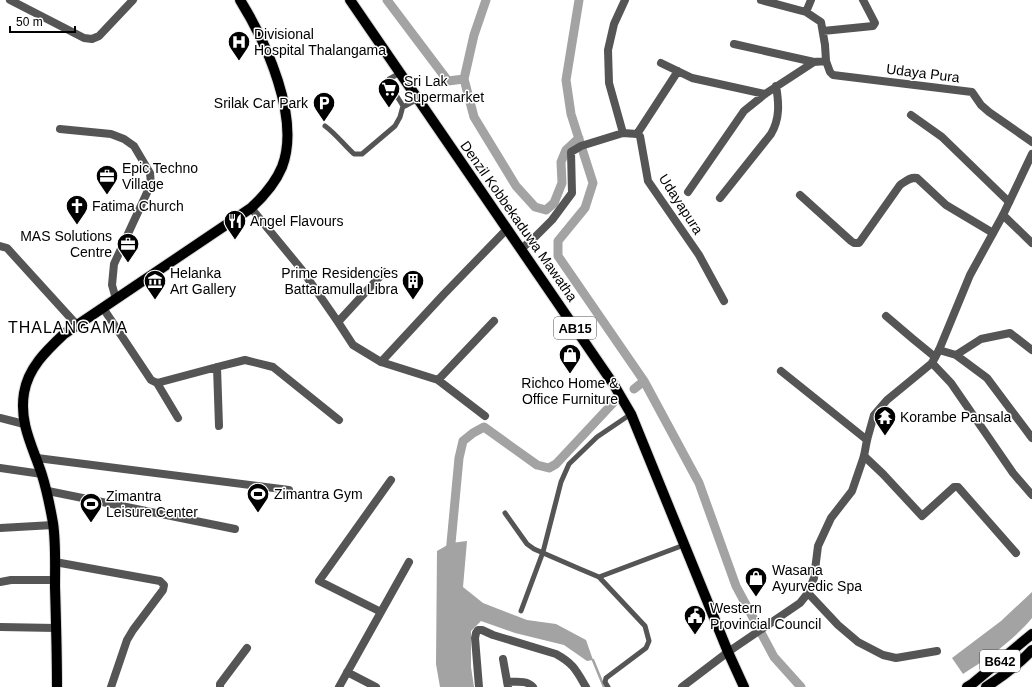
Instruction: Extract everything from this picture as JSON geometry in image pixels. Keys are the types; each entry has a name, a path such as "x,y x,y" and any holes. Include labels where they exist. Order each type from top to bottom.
{"main road":[{"path":"57,687 53,525 48,491 24,424 22,408 24,393 30,373 35,364 64,334 250,208 269,190 280,171 287,144 287,132 280,87 258,31 240,0"},
{"name":"Denzil Kobbekaduwa Mawatha","path":"350,0 614,385 631,414 728,652 744,687"},
{"name":"B642","path":"967,687 1032,634"},
{"name":"B642","path":"986,687 1003,676 1032,650"}],"street":[{"path":"10,0 84,38 92,38 99,36 133,0"},
{"path":"623,133 609,83 608,50 614,24 625,0"},
{"path":"734,44 814,62 826,61 821,22 806,12 761,0"},
{"path":"806,12 811,0"},
{"path":"823,31 873,26 875,23 863,0"},
{"name":"Udaya Pura","path":"826,61 830,72 833,75 972,92 981,105 989,112 1032,142"},
{"path":"688,192 744,110 776,86 814,62"},
{"path":"661,63 692,78 765,94"},
{"path":"521,249 552,220 572,193 571,152 581,146 623,133 637,134 678,71"},
{"path":"720,198 771,134 775,126 779,100 776,86"},
{"path":"911,115 942,137 1009,202"},
{"path":"60,129 111,134 124,139 134,146 150,173 151,184 114,264 112,285 116,299"},
{"name":"Udayapura","path":"637,134 640,136 648,181 699,255 724,301"},
{"path":"682,687 728,652 800,603 808,593 814,578 818,546 831,518 852,491 864,456 874,415 887,400 935,357 970,274 1003,215 1032,154"},
{"path":"800,195 850,241 857,244 900,185 907,180 917,178 946,204 993,233"},
{"path":"250,208 302,270 353,345 381,362 438,380 485,416"},
{"path":"1003,215 1032,244"},
{"path":"381,362 507,229"},
{"path":"0,246 8,248 77,325"},
{"path":"338,322 384,272"},
{"path":"103,308 151,380 157,383 178,418"},
{"path":"886,316 935,357 1013,473 1032,495"},
{"path":"438,380 494,321"},
{"path":"935,357 956,355 981,339 1010,333 1032,350"},
{"path":"956,355 987,378 1032,438"},
{"path":"157,383 245,360 273,368 339,420"},
{"path":"217,367 219,426"},
{"path":"780,371 867,440"},
{"path":"0,418 24,424"},
{"path":"864,456 922,516 954,487 958,487 1016,552"},
{"path":"37,458 289,490"},
{"path":"0,468 42,474"},
{"path":"381,612 319,581 391,480"},
{"path":"48,491 236,529"},
{"path":"0,528 53,525"},
{"path":"55,562 160,581 164,585 163,590 127,640 111,687"},
{"path":"339,687 409,562"},
{"path":"0,582 11,580 55,580"},
{"path":"808,593 838,625 858,642 883,655 896,658 937,651"},
{"path":"0,627 56,628"},
{"path":"479,687 475,638 478,630 556,654 566,659 574,667 586,687"},
{"path":"220,687 220,684 246,648"},
{"path":"503,659 507,684 520,682 530,684 533,687"},
{"path":"347,672 376,687"}],"lane":[{"path":"325,126 334,133 354,154 362,154 395,126 400,117 403,106 388,82 389,79 400,73"},
{"path":"403,106 418,99"},
{"path":"521,611 543,552 560,482 569,464 597,437 631,414"},
{"path":"505,513 527,544 534,549 599,577 645,626 649,641 646,648 606,678 605,682 608,687"},
{"path":"599,577 684,545"}],"shaded area":[{"path":"467,541 463,587 483,603 527,620 556,624 586,640 593,660 587,661 564,645 515,633 481,621 471,631 471,667 474,687 440,687 436,664 437,551 451,543"},
{"path":"1032,592 1032,618 1008,642 963,674 952,658 1001,621"}],"waterway":[{"path":"387,0 448,81 464,79"},
{"path":"486,0 474,35 464,79 474,117 516,186 535,207 546,210 554,203 562,183 561,162 566,150 579,138"},
{"path":"579,0 566,80 571,114 593,183 585,208 558,241 558,256 644,381 699,483 736,586 774,657 801,687"},
{"path":"634,389 644,381"},
{"path":"450,554 459,458 463,441 484,427 537,465 549,468 556,464 613,403"},
{"path":"593,660 604,687"}],"place":[{"name":"Divisional Hospital Thalangama","path":"239,62"},
{"name":"Sri Lak Supermarket","path":"389,108"},
{"name":"Srilak Car Park","path":"324,122"},
{"name":"Epic Techno Village","path":"107,196"},
{"name":"Fatima Church","path":"77,226"},
{"name":"Angel Flavours","path":"235,240"},
{"name":"MAS Solutions Centre","path":"128,264"},
{"name":"Helanka Art Gallery","path":"155,300"},
{"name":"Prime Residencies Battaramulla Libra","path":"413,300"},
{"name":"Richco Home & Office Furniture","path":"570,374"},
{"name":"Korambe Pansala","path":"885,436"},
{"name":"Zimantra Gym","path":"258,514"},
{"name":"Zimantra Leisure Center","path":"91,524"},
{"name":"Wasana Ayurvedic Spa","path":"756,598"},
{"name":"Western Provincial Council","path":"695,636"}],"district":[{"name":"THALANGAMA","path":"68,327"}]}
